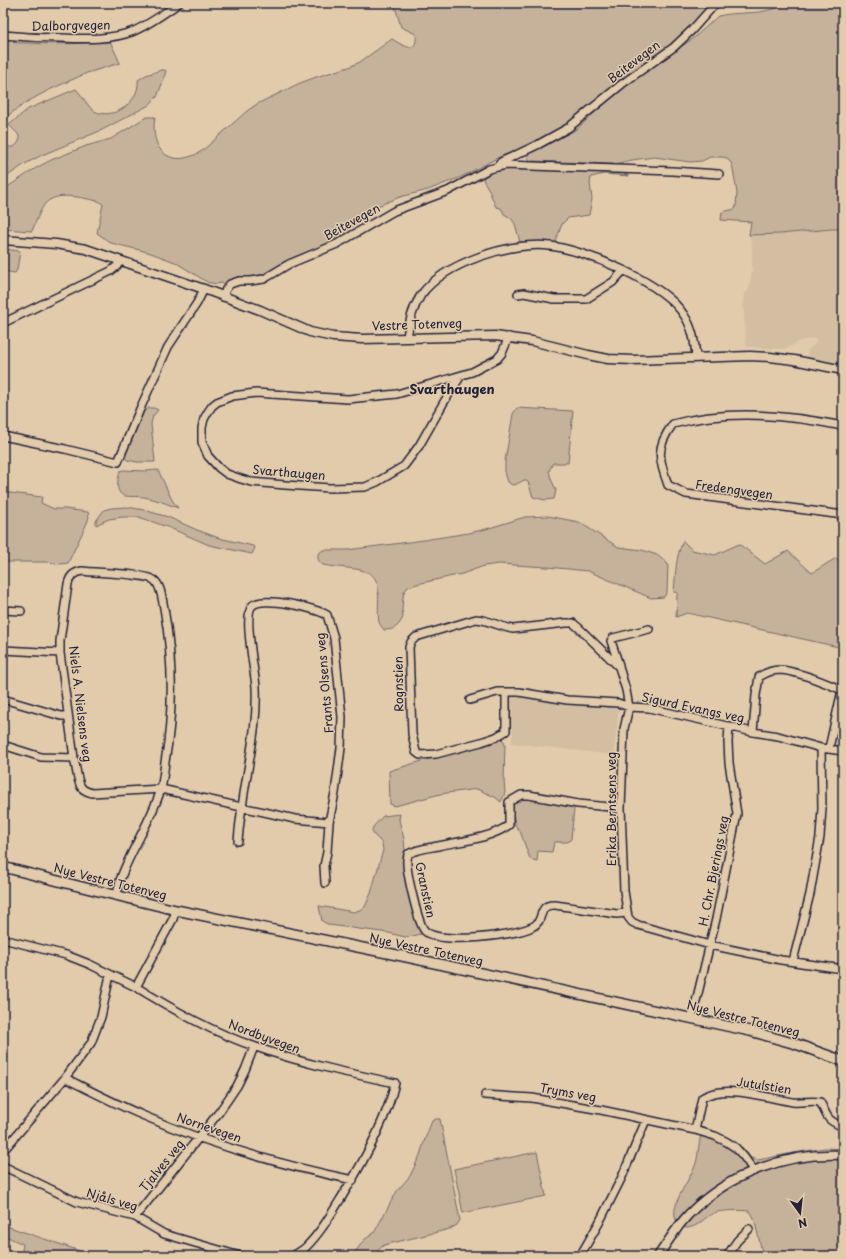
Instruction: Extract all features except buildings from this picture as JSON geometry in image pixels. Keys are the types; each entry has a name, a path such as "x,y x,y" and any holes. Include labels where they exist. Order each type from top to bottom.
{"main road":[{"name":"Nye Vestre Totenveg","path":"3,867 176,910 763,1034 843,1061"}],"street":[{"name":"Dalborgvegen","path":"3,35 21,37 104,38 142,28 179,3"},
{"name":"Beitevegen","path":"497,167 501,162 568,128 622,84 674,47 716,3"},
{"name":"Beitevegen","path":"223,297 230,284 239,281 264,279 289,264 337,244 394,211 448,190 497,167 506,165 547,166 719,174"},
{"name":"Vestre Totenveg","path":"3,240 73,246 97,252 204,289 260,310 310,332 322,335 346,338 406,338 477,335 509,337 608,359 633,360 770,357 794,360 843,370"},
{"path":"406,338 413,309 422,294 429,286 449,271 470,260 492,253 521,247 549,246 571,250 614,266 654,287 668,297 681,310 692,330 696,358"},
{"path":"3,323 111,271 120,261"},
{"path":"518,294 524,293 554,299 586,299 613,282 623,271"},
{"path":"3,436 118,462 168,347 197,303 204,289"},
{"name":"Svarthaugen","path":"460,377 419,446 404,466 377,482 365,487 330,488 251,482 240,479 227,474 219,468 208,456 202,442 202,428 204,419 208,412 217,402 232,396 256,393 348,399 397,394 460,377 472,372 497,359 502,353 509,337"},
{"name":"Fredengvegen","path":"843,426 753,415 706,418 673,424 664,436 660,450 661,465 668,485 686,494 843,515"},
{"name":"Niels A. Nielsens veg","path":"117,896 121,877 151,815 161,789 170,737 171,659 162,596 158,583 152,579 137,576 82,571 74,573 68,584 60,641 60,653 74,758 81,787 85,791 92,793 161,789"},
{"name":"Frants Olsens veg","path":"238,841 242,807 255,732 256,687 248,622 252,605 259,602 282,603 321,611 327,615 334,638 342,717 341,748 335,793 329,822"},
{"path":"3,610 21,611"},
{"name":"Rognstien","path":"506,692 506,731 496,737 481,742 436,754 420,755 416,752 412,734 409,647 411,642 416,637 476,619 486,620 505,628 572,623 580,628 619,667"},
{"path":"629,707 611,640 649,629"},
{"path":"3,650 60,653"},
{"name":"Sigurd Evangs veg","path":"753,732 759,677 764,673 778,670 786,671 842,690 825,748"},
{"path":"470,700 497,692 519,692 567,700 618,703 629,707"},
{"path":"3,699 61,716 68,716"},
{"name":"Sigurd Evangs veg","path":"629,707 649,708 843,751"},
{"name":"Erika Berntsens veg","path":"626,912 621,808 624,729 629,707"},
{"name":"H. Chr. Bjerings veg","path":"692,1018 710,945 737,814 729,763 729,726"},
{"path":"3,745 41,757 74,758"},
{"path":"793,961 811,888 820,837 825,748"},
{"path":"161,789 295,819 329,822 327,852 324,866 325,883"},
{"name":"Granstien","path":"621,808 578,804 529,794 520,795 509,802 509,825 503,829 495,833 469,840 414,851 408,854 407,861 411,887 420,922 425,931 433,935 444,937 483,938 524,930 533,927 538,923 543,908 548,905 617,914 626,912"},
{"path":"136,986 173,919 176,910"},
{"path":"626,912 632,922 638,926 710,945 780,960 843,969"},
{"name":"Nordbyvegen","path":"3,939 66,954 136,986 189,1017 254,1047 312,1065 395,1083 391,1098 367,1154 352,1180"},
{"path":"3,1150 65,1078 90,1043 101,1017 110,974"},
{"name":"Tjalves veg","path":"135,1217 199,1137 237,1086 254,1047"},
{"name":"Nornevegen","path":"65,1078 143,1115 199,1137 288,1165 352,1180"},
{"name":"Jutulstien","path":"695,1130 702,1098 715,1093 728,1092 743,1092 793,1102 820,1102 827,1118 843,1127"},
{"name":"Tryms veg","path":"485,1095 532,1098 600,1110 695,1130 715,1136 736,1148 754,1171"},
{"path":"580,1256 599,1223 622,1177 646,1120"},
{"path":"658,1256 688,1215 706,1198 731,1182 754,1171 794,1158 821,1155 843,1155"},
{"name":"Njåls veg","path":"3,1166 77,1202 135,1217 164,1234 240,1256"},
{"path":"293,1256 305,1248 329,1218 352,1180"},
{"path":"727,1256 737,1241 750,1229"}],"shaded area":[{"path":"394,3 712,3 681,37 563,127 527,147 501,156 461,177 428,190 400,197 370,209 358,222 343,234 335,238 336,241 297,257 266,274 230,280 223,284 216,284 207,282 175,262 148,252 111,243 97,233 103,204 98,201 84,198 62,196 49,200 42,208 32,231 3,229 3,190 51,160 86,146 111,139 147,117 155,117 155,139 159,148 165,154 172,158 191,156 202,151 257,104 300,83 360,62 392,39 405,46 412,47 416,41 416,34 401,27"},
{"path":"780,3 843,3 843,229 749,235 751,222 721,220 722,212 735,209 736,206 737,193 733,169 727,158 710,157 702,161 690,162 654,157 615,164 532,161 528,159 528,155 577,129 629,84 695,37 718,16 760,12 777,8"},
{"path":"110,41 120,63 87,73 47,91 27,102 3,119 3,42 56,44"},
{"path":"161,70 166,71 162,84 157,97 149,105 102,130 42,155 25,164 3,179 3,149 14,147 20,139 18,134 9,125 28,109 76,89 94,111 110,113 117,111 124,108 135,96 138,88 138,80 146,75"},
{"path":"510,169 611,172 629,176 604,174 591,177 590,183 592,199 589,215 568,218 562,224 555,243 520,242 515,224 511,218 504,214 501,208 496,207 483,180 484,177 493,172"},
{"path":"843,229 843,364 807,357 808,350 817,342 814,338 800,341 786,349 746,346 743,299 744,295 749,289 752,270 752,245 749,235 780,234"},
{"path":"3,249 20,251 17,270 15,273 3,271"},
{"path":"149,408 158,410 153,416 151,424 155,462 137,462 127,460 125,456 144,411"},
{"path":"517,408 573,411 568,463 553,463 549,471 556,490 554,499 545,500 533,497 528,482 524,480 512,485 508,482 505,472 505,461 513,414"},
{"path":"158,470 172,500 178,508 148,498 125,496 119,492 118,482 120,471"},
{"path":"3,492 42,497 41,503 54,509 88,512 89,517 87,523 68,563 3,562"},
{"path":"127,507 168,517 219,538 253,546 255,548 252,554 209,545 170,528 139,517 109,519 96,525 96,521 104,510"},
{"path":"548,516 579,522 618,547 642,550 657,555 668,564 667,592 664,597 651,598 588,571 499,564 484,566 462,574 408,587 404,592 403,597 403,617 394,628 384,630 379,622 378,588 374,577 364,571 323,565 319,562 318,557 318,554 323,550 347,550 417,541 469,533 525,517"},
{"path":"683,541 692,550 715,555 739,544 765,564 788,551 812,573 836,558 843,565 843,648 687,613 676,617 678,593 674,592 678,554"},
{"path":"510,696 619,706 614,755 511,743 513,734 508,717"},
{"path":"501,737 505,743 505,793 501,802 495,797 477,789 440,794 395,806 390,804 389,771 486,744"},
{"path":"524,797 570,804 574,809 571,839 568,842 554,842 552,852 538,851 537,861 530,859 520,831 515,825 512,806 515,800"},
{"path":"400,814 399,820 404,839 406,863 418,909 429,932 405,937 389,933 329,925 322,921 319,906 354,912 365,907 371,893 383,850 382,843 372,831 373,827 383,816"},
{"path":"440,1119 460,1220 457,1225 450,1229 384,1245 372,1256 352,1256 364,1240 374,1233 397,1191 410,1176 420,1155 432,1121"},
{"path":"709,1130 727,1138 743,1148 751,1158 758,1160 825,1148 843,1149 843,1256 763,1256 754,1218 750,1211 732,1210 717,1212 710,1215 695,1226 687,1228 679,1224 675,1218 677,1203 680,1194 694,1169 702,1133"},
{"path":"537,1152 546,1196 463,1213 454,1169"},
{"path":"3,1225 95,1256 21,1256 23,1244 3,1235"}],"district":[{"name":"Svarthaugen","path":"452,389"}]}
